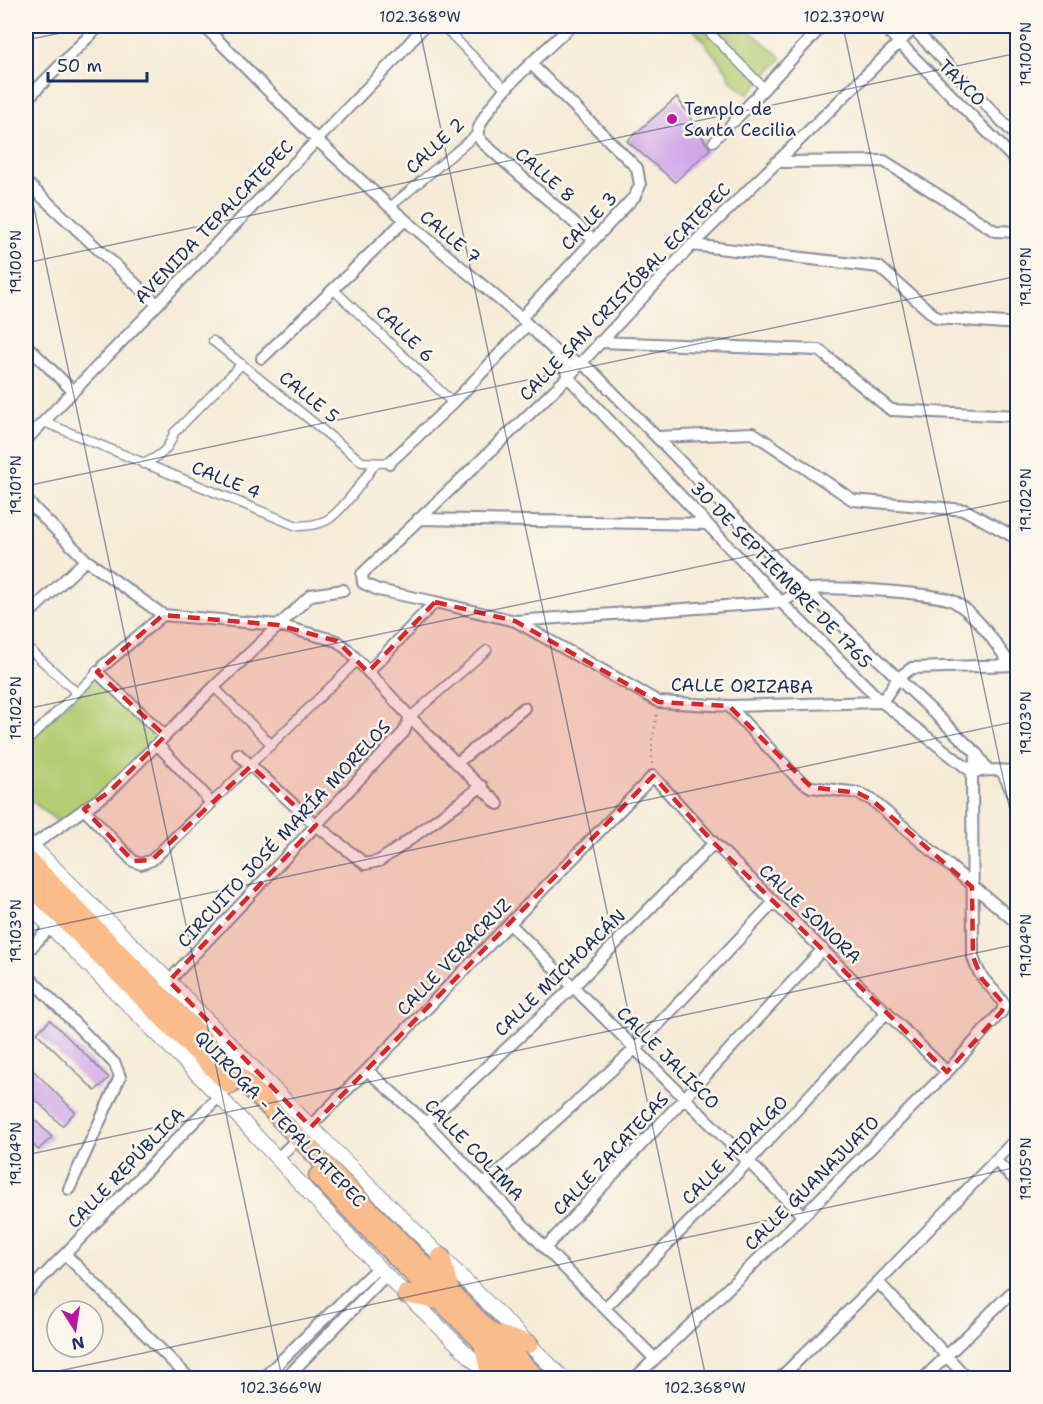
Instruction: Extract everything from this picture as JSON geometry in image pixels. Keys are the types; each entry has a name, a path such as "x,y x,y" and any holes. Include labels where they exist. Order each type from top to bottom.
{"main road":[{"name":"QUIROGA - TEPALCATEPEC","path":"27,849 66,911 446,1296 486,1338 519,1378"},
{"name":"QUIROGA - TEPALCATEPEC","path":"26,881 164,986 234,1080"},
{"path":"406,1294 446,1296 441,1257"},
{"name":"QUIROGA - TEPALCATEPEC","path":"486,1338 537,1378"},
{"path":"491,1378 486,1338 530,1344"}],"street":[{"path":"26,100 99,26"},
{"name":"CALLE 7","path":"204,26 317,140 390,207 524,321 562,358 568,377"},
{"name":"AVENIDA TEPALCATEPEC","path":"26,440 400,54 424,26"},
{"path":"444,26 504,88"},
{"name":"CALLE 2","path":"390,207 477,134 479,126 504,88 571,26"},
{"path":"703,26 765,89"},
{"path":"800,26 811,36"},
{"path":"713,142 822,26"},
{"name":"TAXCO","path":"883,26 1017,163"},
{"name":"TAXCO","path":"913,27 1017,138"},
{"name":"CALLE SAN CRISTÓBAL ECATEPEC","path":"435,602 378,590 363,583 362,574 568,377 692,245 900,44 913,27"},
{"name":"CALLE 3","path":"389,463 453,403 635,196 640,184 636,168 531,64"},
{"name":"CALLE 8","path":"477,134 482,142 594,240"},
{"path":"776,162 884,162 995,231 1017,232"},
{"path":"26,182 157,304"},
{"path":"262,358 405,220"},
{"path":"692,245 879,267 937,318 1017,324"},
{"name":"CALLE 6","path":"334,290 453,403"},
{"name":"CALLE 5","path":"213,341 362,462 389,463"},
{"path":"599,342 819,350 891,410 1017,416"},
{"path":"26,345 73,391"},
{"name":"CALLE 7","path":"562,358 581,363"},
{"name":"30 DE SEPTIEMBRE DE 1765","path":"581,363 657,437 806,590 977,754 988,770"},
{"path":"143,464 163,454 174,433 242,364"},
{"name":"30 DE SEPTIEMBRE DE 1765","path":"568,377 781,602 882,702 972,772"},
{"name":"CALLE 4","path":"44,422 297,526 327,521 349,499 375,464"},
{"path":"657,437 753,433 853,500 964,510 1017,539"},
{"path":"26,500 86,560 163,615 76,692 26,742"},
{"path":"418,519 706,524"},
{"path":"26,616 86,560"},
{"path":"368,672 435,602 515,621 781,602 806,590 837,588 915,594 951,600 977,619 1014,665"},
{"path":"27,849 109,792 214,687 311,596 343,590"},
{"name":"CIRCUITO JOSÉ MARÍA MORELOS","path":"163,615 278,625 337,641 358,660 410,717 404,732 164,986"},
{"name":"CALLE ORIZABA","path":"515,621 659,702 729,706 882,702"},
{"path":"26,646 76,692"},
{"path":"488,650 410,717 498,804"},
{"path":"84,809 133,861 141,864 152,860 358,660"},
{"path":"882,702 898,678 912,668 1014,665"},
{"path":"101,669 161,740 210,804"},
{"path":"214,687 272,745"},
{"path":"729,706 798,779 811,787 858,793 872,800 1017,924"},
{"path":"457,763 524,708"},
{"path":"238,754 316,825 365,864 379,861 394,851 482,786"},
{"path":"972,886 972,772 977,754"},
{"path":"1002,771 1017,804"},
{"path":"972,772 1017,771"},
{"name":"CALLE SONORA","path":"653,776 714,843 947,1072"},
{"name":"CALLE VERACRUZ","path":"294,1143 653,776"},
{"name":"CALLE MICHOACÁN","path":"426,1123 573,987 714,843"},
{"name":"CALLE GUANAJUATO","path":"635,1378 803,1216 947,1072 1002,1011 1004,1004 982,979 973,957 972,886"},
{"path":"26,902 66,911"},
{"path":"485,1184 635,1049 774,902"},
{"path":"26,953 66,911"},
{"name":"CALLE JALISCO","path":"510,924 803,1216"},
{"name":"CALLE ZACATECAS","path":"545,1248 823,950"},
{"path":"26,974 115,1064 120,1077 69,1189"},
{"name":"CALLE HIDALGO","path":"605,1308 748,1162 887,1012"},
{"name":"CALLE COLIMA","path":"367,1070 426,1123 655,1359"},
{"path":"234,1080 294,1143 441,1257 563,1378"},
{"name":"CALLE REPÚBLICA","path":"26,1294 234,1080"},
{"path":"780,1378 878,1282 1017,1137"},
{"path":"294,1143 382,1271 491,1378"},
{"path":"996,1161 1017,1183"},
{"path":"65,1254 189,1378"},
{"path":"263,1378 382,1271"},
{"path":"286,1378 382,1271"},
{"path":"878,1282 967,1378"},
{"path":"924,1378 1017,1286"}],"path":[{"path":"653,776 652,741 659,702"}],"highlighted area":[{"path":"435,602 515,621 659,702 729,706 811,787 858,793 872,800 972,887 973,957 982,979 1004,1004 1002,1011 947,1072 714,843 653,776 311,1127 169,981 316,825 251,766 152,860 133,861 84,809 109,792 165,736 97,672 163,615 278,625 337,641 368,672"}],"green space":[{"path":"691,26 744,26 782,58 748,94 731,81 726,70"},
{"path":"97,674 163,736 108,792 61,824 26,797 26,744"}],"building":[{"name":"Templo de Santa Cecilia","path":"677,97 710,149 675,182 627,141"},
{"path":"50,1020 109,1078 95,1091 37,1033"},
{"path":"26,1063 75,1112 62,1126 26,1090"},
{"path":"26,1111 52,1137 38,1150 26,1137"}],"place":[{"name":"Templo de Santa Cecilia","path":"672,119"}]}
